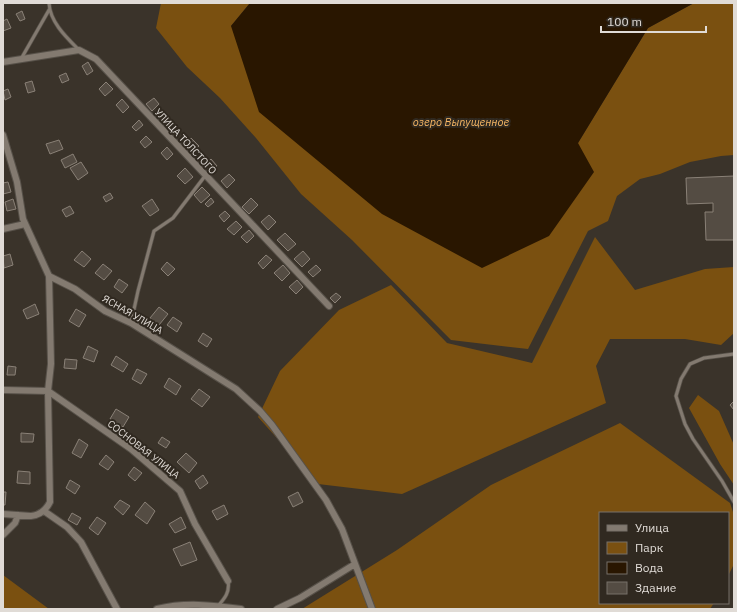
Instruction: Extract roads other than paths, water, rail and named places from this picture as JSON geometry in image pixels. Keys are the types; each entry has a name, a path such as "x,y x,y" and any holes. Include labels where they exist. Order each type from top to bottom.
{"street":[{"path":"3,62 79,50"},
{"name":"УЛИЦА ТОЛСТОГО","path":"79,50 96,59 328,306"},
{"path":"3,135 17,182 23,219 49,276 51,364 48,391 51,490 50,502 44,511 31,516 3,514"},
{"path":"3,229 25,224"},
{"name":"ЯСНАЯ УЛИЦА","path":"49,276 75,289 105,311 131,323 236,389 260,411 318,487 342,529 372,609"},
{"path":"3,390 48,391"},
{"name":"СОСНОВАЯ УЛИЦА","path":"48,391 131,449 180,491 195,524 228,581"},
{"path":"44,511 67,527 81,542 117,609"},
{"path":"3,535 15,523 18,515"},
{"path":"277,609 300,598 355,564"},
{"path":"156,609 179,604 241,609"}],"lane":[{"path":"49,3 49,10 59,29 79,50"},
{"path":"20,59 49,10"},
{"path":"131,323 154,231 173,218 205,176"},
{"path":"734,354 704,358 690,364 681,379 676,396 685,424 693,439 722,481 734,502"},
{"path":"218,606 228,592 228,581"}],"water":[{"name":"озеро Выпущенное","path":"250,3 694,3 648,28 578,143 594,172 549,236 482,268 382,214 259,112 231,26"}]}
